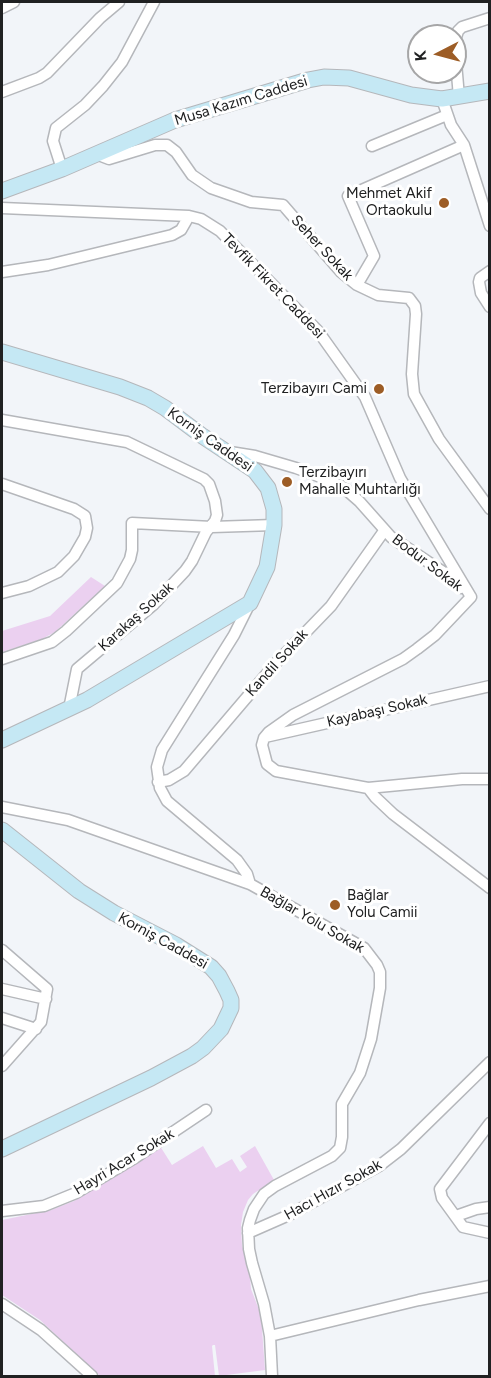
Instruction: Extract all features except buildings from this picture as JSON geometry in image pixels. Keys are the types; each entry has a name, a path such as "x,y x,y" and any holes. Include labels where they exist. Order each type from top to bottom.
{"main road":[{"name":"Musa Kazım Caddesi","path":"2,191 62,169 185,117 285,86 324,77 350,78 411,95 442,99 459,98 489,91"},
{"name":"Korniş Caddesi","path":"2,352 92,377 135,392 165,408 201,435 248,465 262,479 272,499 274,525 267,567 250,603"},
{"path":"2,740 102,692 250,603"},
{"name":"Korniş Caddesi","path":"2,830 79,891 114,913 211,966 227,991 231,1000 231,1008 221,1029 208,1044 192,1056 160,1074 2,1149"}],"street":[{"path":"2,8 14,2"},
{"path":"2,92 47,73 100,18 119,2"},
{"path":"62,169 53,141 56,128 85,105 122,62 154,2"},
{"path":"467,25 489,18"},
{"path":"458,84 459,98"},
{"path":"442,99 447,115 464,146 489,226"},
{"path":"372,146 447,115"},
{"name":"Seher Sokak","path":"96,154 109,159 155,145 167,145 176,152 192,175 211,188 251,202 283,206 341,272 357,285 372,294 402,296 412,301 416,314 412,374 414,394 439,439 489,509"},
{"path":"357,285 374,256 348,196 464,146"},
{"name":"Tevfik Fikret Caddesi","path":"2,208 189,216 201,219 220,231 318,331 365,397 400,478 471,597"},
{"path":"2,272 48,265 177,234 189,216"},
{"path":"489,271 480,278 479,282 481,293 489,308"},
{"path":"2,420 115,439 143,449 192,472 209,484 213,493 217,515 212,528"},
{"name":"Bodur Sokak","path":"227,451 255,456 336,483 359,501 384,531 443,572 471,597"},
{"path":"2,484 74,509 85,516 87,528 85,537 74,556 58,572 29,586 2,593"},
{"path":"2,659 52,642 117,583 130,559 132,523 212,528 274,525"},
{"name":"Karakaş Sokak","path":"69,709 77,669 153,605 192,561 206,532 212,528"},
{"name":"Kandil Sokak","path":"158,782 174,778 184,771 276,663 331,606 384,531"},
{"path":"471,597 435,635 417,650 299,712 274,728 265,737 262,745 265,760 276,771 368,788 462,779 489,779"},
{"path":"250,603 234,634 162,750 158,767 158,782 167,801 237,860 247,874 250,884"},
{"name":"Kayabaşı Sokak","path":"265,737 489,686"},
{"path":"368,788 393,814 489,888"},
{"name":"Bağlar Yolu Sokak","path":"2,807 68,820 250,884 364,948 377,965 380,980 366,1058 342,1104 340,1148 332,1156 264,1194 254,1209 248,1233"},
{"path":"2,950 47,989 41,1022 2,1066"},
{"path":"2,989 46,999"},
{"path":"2,1018 36,1029"},
{"name":"Hacı Hızır Sokak","path":"248,1233 289,1215 380,1166 401,1149 489,1062"},
{"name":"Hayri Acar Sokak","path":"2,1211 44,1206 76,1193 133,1159 206,1110"},
{"path":"489,1122 440,1189 442,1198 463,1227 489,1233"},
{"path":"456,1216 489,1207"},
{"path":"248,1233 252,1263 264,1304 270,1336 272,1377"},
{"path":"270,1336 409,1302 489,1286"},
{"path":"2,1304 41,1330 92,1377"}],"shaded area":[{"path":"91,577 105,586 55,632 42,639 2,652 2,631 50,616"},
{"path":"160,1146 172,1165 203,1146 216,1168 232,1159 240,1172 247,1167 240,1156 255,1146 274,1180 248,1200 241,1225 242,1246 249,1266 251,1289 261,1315 265,1370 219,1376 215,1345 213,1345 215,1376 100,1376 40,1320 2,1295 2,1220 51,1210 74,1201"}],"place":[{"name":"Mehmet Akif Ortaokulu","path":"444,203"},
{"name":"Terzibayırı Cami","path":"379,389"},
{"name":"Terzibayırı Mahalle Muhtarlığı","path":"287,482"},
{"name":"Bağlar Yolu Camii","path":"335,905"}]}
